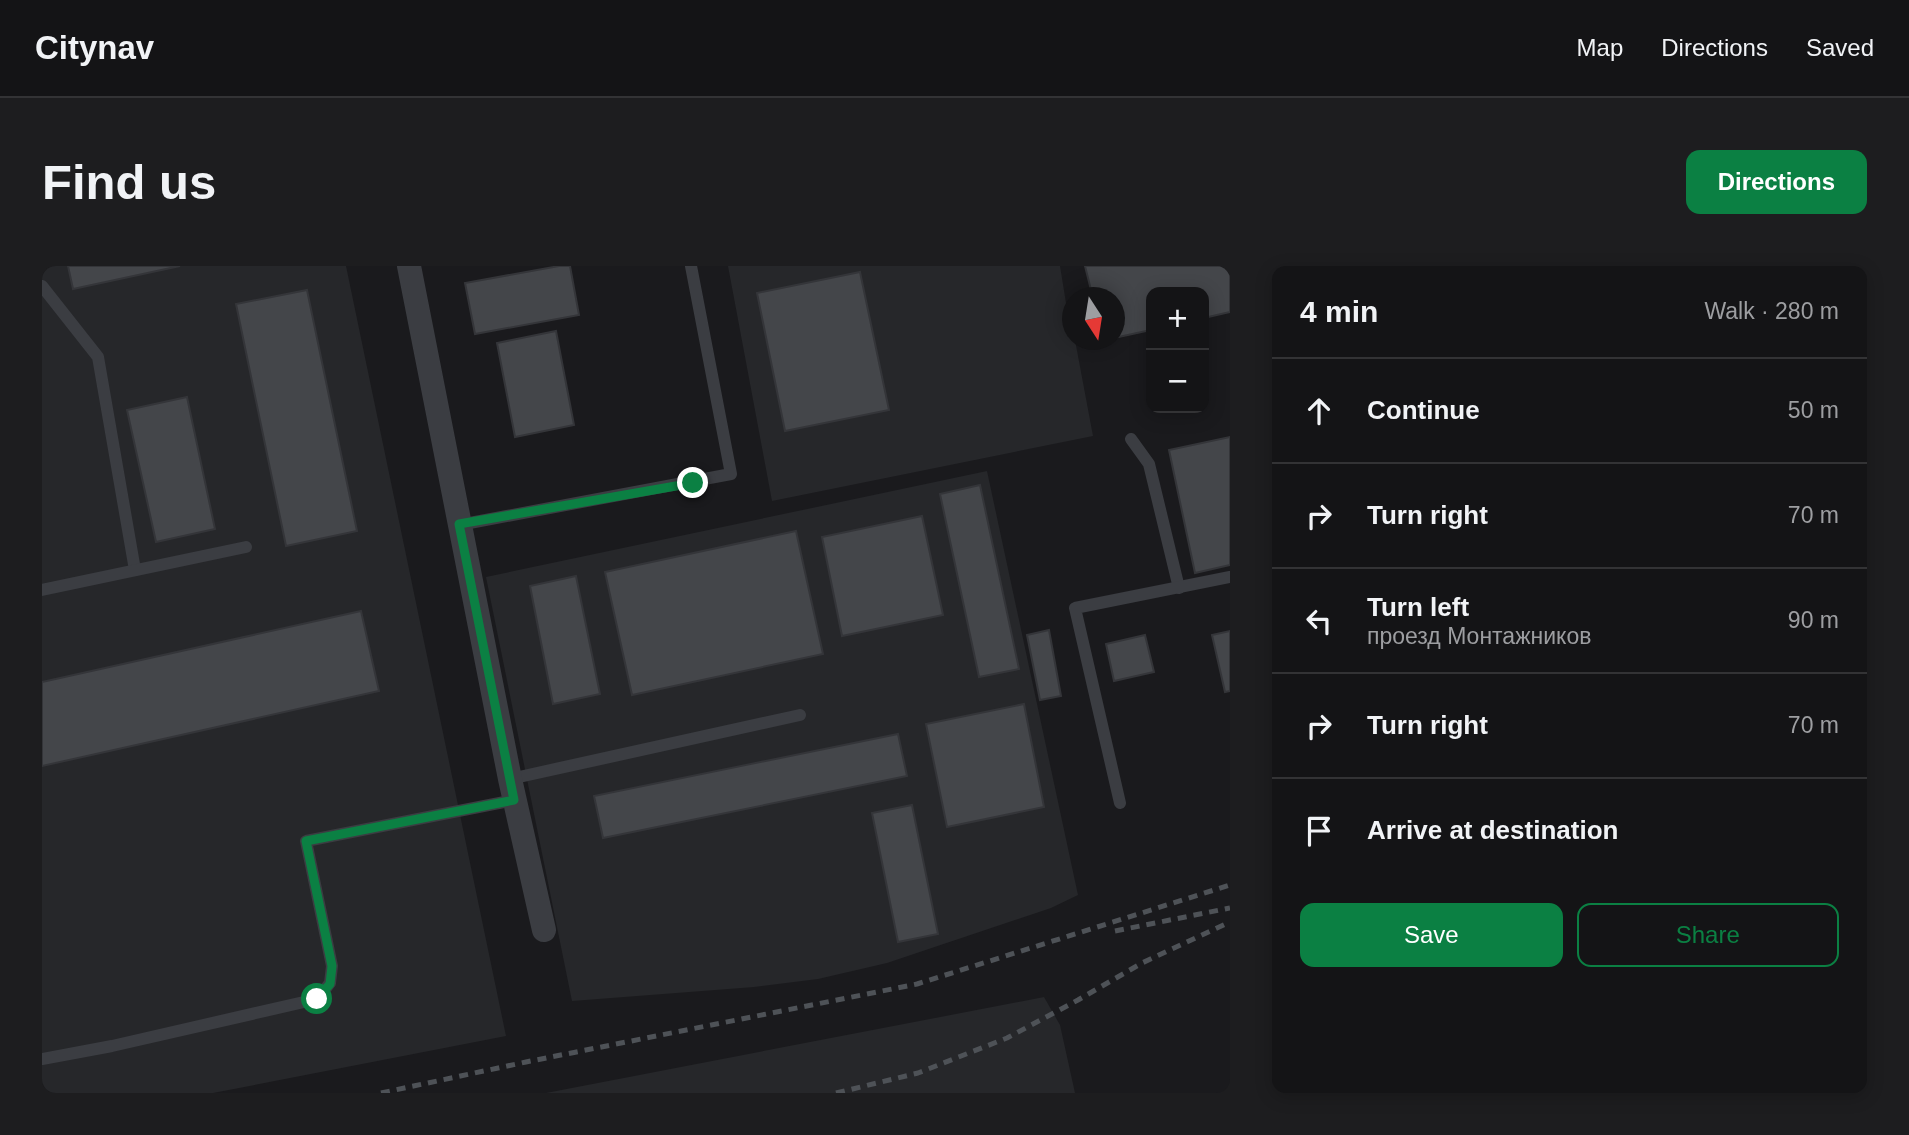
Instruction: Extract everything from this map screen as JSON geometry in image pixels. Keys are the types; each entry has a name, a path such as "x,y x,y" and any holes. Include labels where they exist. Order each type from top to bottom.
{"street":[{"path":"409,266 512,789 544,930"}],"lane":[{"path":"459,524 731,474 691,266"},
{"path":"42,286 98,357 135,570"},
{"path":"1131,439 1149,464 1178,588"},
{"path":"42,590 246,547"},
{"path":"1120,803 1075,608 1230,577"},
{"path":"42,1059 112,1046 317,999 330,984 332,966 306,841 800,715"}],"shaded area":[{"path":"42,266 346,266 506,1036 213,1093 42,1093"},
{"path":"728,266 1060,266 1063,287 1062,350 1077,350 1093,436 772,501"},
{"path":"987,471 1078,895 1051,908 887,963 818,979 754,987 572,1001 486,577"},
{"path":"1044,997 1060,1025 1075,1093 546,1093"}],"building":[{"path":"68,266 180,266 73,289"},
{"path":"570,266 579,315 475,334 465,283"},
{"path":"1085,266 1230,266 1230,312 1209,317 1209,287 1146,287 1146,331 1125,336 1125,287 1090,287"},
{"path":"860,272 889,410 785,431 757,293"},
{"path":"307,290 357,531 286,546 236,304"},
{"path":"556,331 574,425 515,437 497,343"},
{"path":"187,397 215,529 156,542 127,410"},
{"path":"1230,437 1230,565 1195,573 1169,450"},
{"path":"980,485 1019,669 979,677 940,494"},
{"path":"922,516 943,615 842,636 822,537"},
{"path":"796,531 823,654 632,695 605,572"},
{"path":"576,576 600,694 553,704 530,586"},
{"path":"361,611 379,691 42,766 42,682"},
{"path":"1049,630 1061,696 1040,700 1027,635"},
{"path":"1230,631 1230,691 1225,692 1212,635"},
{"path":"1145,635 1154,672 1114,681 1106,644"},
{"path":"1024,704 1044,807 947,827 926,724"},
{"path":"898,734 907,776 603,838 594,796"},
{"path":"912,805 938,934 898,942 872,813"}],"railway":[{"path":"381,1093 917,984 1230,885"},
{"path":"1115,931 1230,908"},
{"path":"836,1093 918,1073 1007,1038 1142,963 1230,922"}],"route":[{"path":"317,999 330,984 332,966 306,841 514,800 459,524 693,483"}]}
